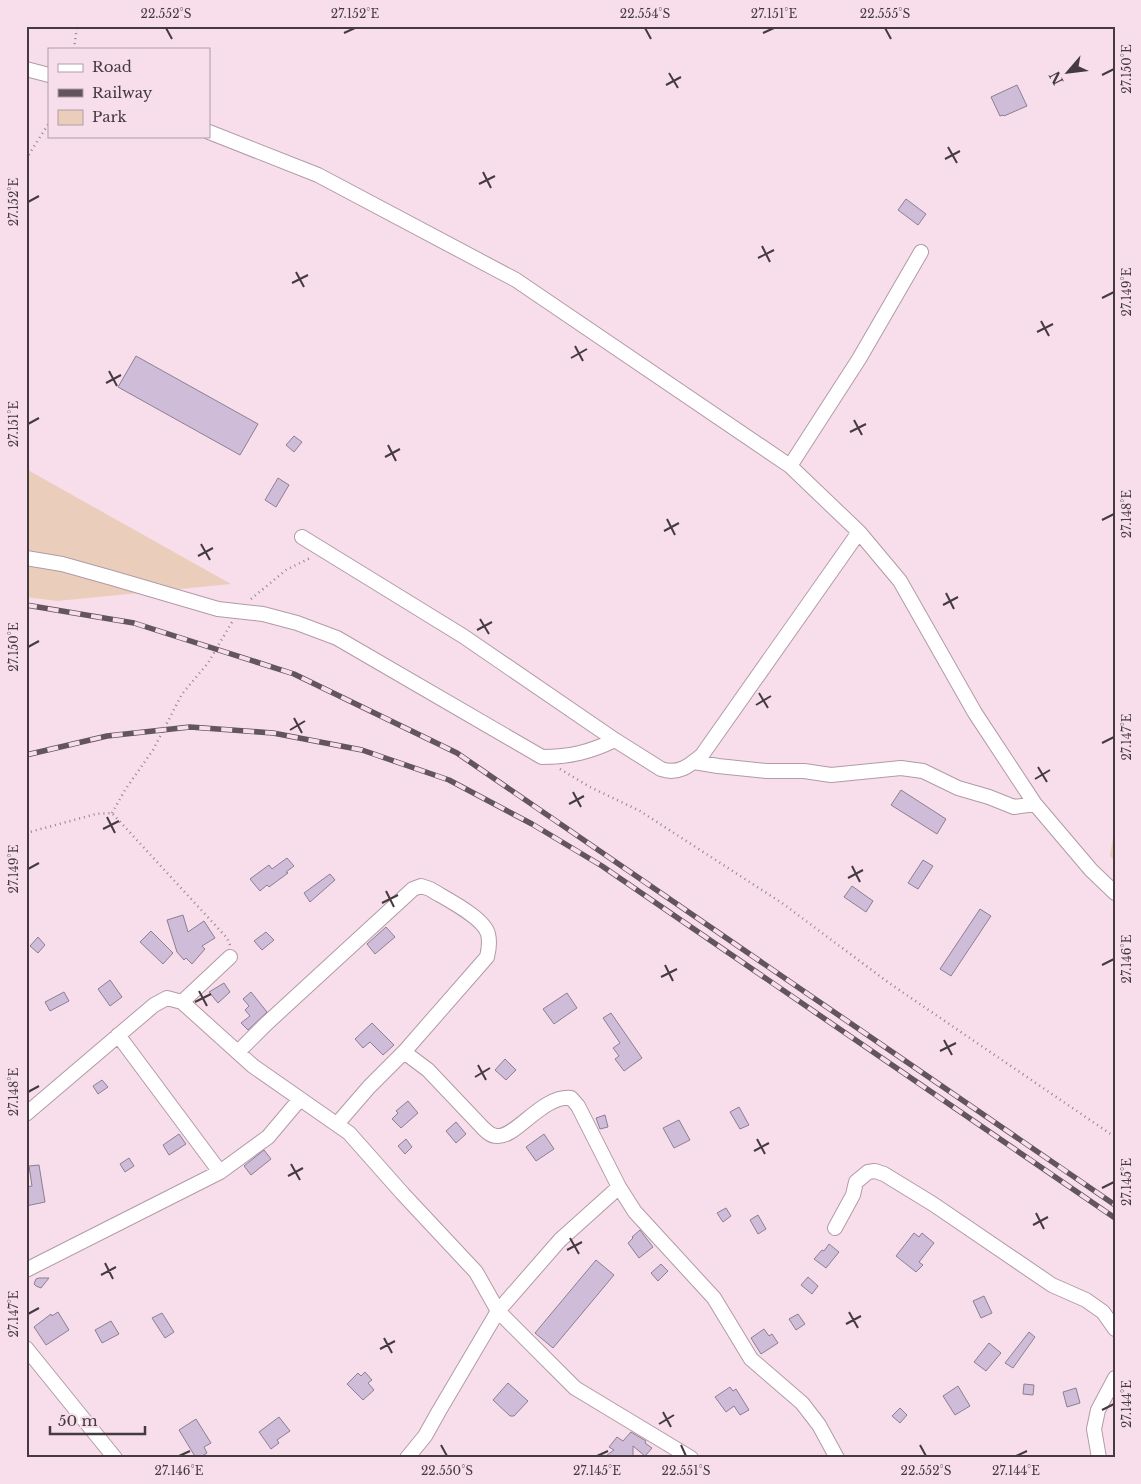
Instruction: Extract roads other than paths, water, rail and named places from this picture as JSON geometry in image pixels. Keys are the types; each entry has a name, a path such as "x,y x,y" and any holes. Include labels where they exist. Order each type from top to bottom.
{"street":[{"path":"26,69 48,75"},
{"path":"210,132 318,175 516,280 790,466 859,532 900,581 975,713 1035,804 1091,870 1115,893"},
{"path":"790,466 859,359 921,252"},
{"path":"302,537 463,636 615,740 661,769 676,772 702,755 859,532"},
{"path":"26,558 62,564 218,609 264,614 297,623 337,638 542,758 566,757 595,750 615,740"},
{"path":"694,762 718,766 831,774 901,768 923,771 958,788 989,797 1014,808 1035,804"},
{"path":"238,1052 413,889 421,886 430,889 478,919 488,932 490,943 487,957 404,1052 369,1087 337,1124"},
{"path":"182,1002 230,958"},
{"path":"26,1114 154,1005 167,998 182,1002 252,1066 349,1133 476,1272 498,1311 575,1388 691,1458"},
{"path":"118,1036 220,1172"},
{"path":"404,1052 428,1070 489,1134 497,1136 507,1133 536,1110 562,1097 571,1098 578,1106 619,1187 635,1212 714,1298 752,1359 802,1403 819,1425 837,1458"},
{"path":"26,1270 220,1172 268,1137 300,1099"},
{"path":"836,1228 853,1195 856,1182 868,1172 875,1171 884,1174 933,1204 1052,1284 1086,1300 1103,1312 1115,1329"},
{"path":"407,1458 425,1436 498,1311 560,1240 619,1187"},
{"path":"26,1350 115,1458"},
{"path":"1099,1458 1094,1429 1098,1410 1115,1378"}],"railway":[{"path":"26,605 134,623 294,674 457,753 1115,1205"},
{"path":"26,755 107,736 190,727 273,733 362,750 449,780 532,824 602,866 1115,1218"}]}
